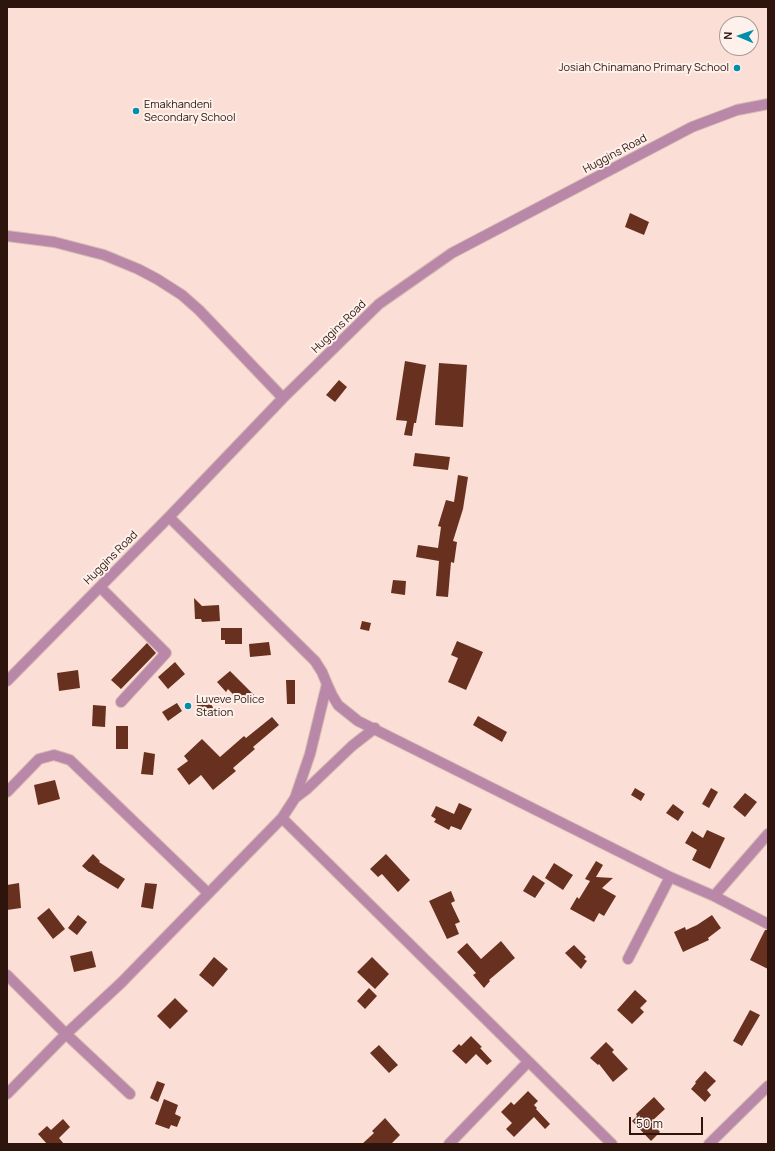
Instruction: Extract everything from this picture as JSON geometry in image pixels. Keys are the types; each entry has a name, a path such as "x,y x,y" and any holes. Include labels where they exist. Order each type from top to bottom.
{"street":[{"name":"Huggins Road","path":"7,681 169,517 282,398 379,304 452,253 692,127 737,110 768,104"},
{"path":"7,236 54,242 104,255 138,269 157,279 182,295 199,310 282,398"},
{"path":"169,517 315,662 322,672 338,705 358,721 375,728 670,877 714,896 768,924"},
{"path":"100,587 166,653 121,702"},
{"path":"7,1094 66,1034 121,982 282,818 295,798 310,754 327,684"},
{"path":"295,798 307,789 352,746 375,728"},
{"path":"7,792 39,759 54,755 70,760 208,893"},
{"path":"282,818 612,1144"},
{"path":"714,896 768,834"},
{"path":"628,959 670,877"},
{"path":"7,975 66,1034 130,1094"},
{"path":"449,1144 528,1062"},
{"path":"709,1144 768,1086"}],"building":[{"path":"630,213 649,222 644,235 625,227"},
{"path":"405,361 426,365 416,423 414,423 412,436 404,435 407,421 396,420"},
{"path":"439,363 467,365 463,427 435,425"},
{"path":"339,380 347,387 335,402 326,395"},
{"path":"415,453 450,457 448,470 413,466"},
{"path":"458,475 468,477 463,509 453,541 457,542 454,563 451,562 448,597 436,596 439,561 416,557 418,545 438,548 441,527 438,526 446,500 454,502"},
{"path":"393,580 406,581 405,595 391,593"},
{"path":"194,598 202,606 219,605 220,621 202,622 201,619 195,619"},
{"path":"362,621 371,623 369,631 360,629"},
{"path":"221,628 242,628 242,644 225,644 225,640 221,640"},
{"path":"457,641 483,652 466,690 448,682 458,658 451,655"},
{"path":"269,642 271,655 250,657 249,644"},
{"path":"147,643 156,653 121,689 111,680"},
{"path":"175,662 185,674 168,689 158,677"},
{"path":"78,670 80,688 59,691 57,673"},
{"path":"230,671 254,695 243,705 228,689 226,692 217,682"},
{"path":"286,680 295,680 295,704 287,704"},
{"path":"205,697 216,711 207,718 196,704"},
{"path":"177,703 182,711 168,721 162,712"},
{"path":"93,705 106,706 105,727 92,726"},
{"path":"478,716 507,732 502,742 473,725"},
{"path":"272,717 279,725 253,747 255,749 233,768 236,771 213,790 201,775 189,785 177,769 188,761 184,756 202,739 220,757 244,736 246,738"},
{"path":"116,726 128,726 128,749 116,749"},
{"path":"144,752 155,754 153,775 141,774"},
{"path":"55,780 60,799 38,805 34,785"},
{"path":"635,788 645,794 641,801 631,795"},
{"path":"711,788 718,792 709,808 702,804"},
{"path":"745,793 757,802 745,817 733,807"},
{"path":"459,803 472,809 461,830 451,826 449,830 434,822 436,819 431,816 436,806 454,814"},
{"path":"673,804 684,812 678,821 666,813"},
{"path":"707,830 725,838 710,869 692,860 697,850 685,843 692,831 703,838"},
{"path":"93,854 100,861 99,862 125,879 118,889 89,872 82,866"},
{"path":"386,854 410,880 398,892 382,874 378,877 370,869"},
{"path":"596,861 603,865 596,877 613,878 602,888 616,896 604,916 599,913 594,922 570,909 577,897 579,899 590,881 585,879"},
{"path":"554,863 573,875 563,890 545,878"},
{"path":"533,875 545,883 535,898 523,891"},
{"path":"19,883 21,908 7,910 7,885"},
{"path":"145,883 157,884 153,909 141,907"},
{"path":"451,891 455,901 451,903 460,922 455,924 459,934 447,939 429,901"},
{"path":"49,908 65,929 53,939 37,918"},
{"path":"78,915 87,922 77,935 68,928"},
{"path":"712,915 721,928 708,938 709,940 683,952 674,932 685,927 686,930"},
{"path":"765,930 768,930 768,969 750,960"},
{"path":"501,941 515,958 489,980 490,981 484,988 473,975 476,973 457,952 467,943 481,959"},
{"path":"574,945 586,957 584,959 587,961 581,969 565,953"},
{"path":"92,951 96,967 74,972 70,956"},
{"path":"214,957 228,969 213,987 199,975"},
{"path":"372,957 389,974 375,989 357,972"},
{"path":"369,988 377,996 365,1009 357,1001"},
{"path":"635,990 647,1001 640,1008 644,1012 632,1024 617,1010"},
{"path":"175,998 188,1011 170,1029 157,1016"},
{"path":"750,1010 760,1015 742,1046 733,1041"},
{"path":"471,1036 482,1047 480,1048 492,1061 487,1065 476,1054 466,1064 452,1051 459,1044 461,1046"},
{"path":"606,1042 614,1050 612,1052 628,1069 613,1082 599,1064 598,1065 590,1058"},
{"path":"379,1045 398,1065 389,1073 370,1053"},
{"path":"705,1071 716,1081 707,1090 711,1095 705,1102 691,1089"},
{"path":"157,1081 165,1084 158,1102 150,1098"},
{"path":"528,1091 538,1101 534,1105 537,1108 536,1109 550,1124 545,1129 534,1117 514,1137 506,1129 512,1123 501,1112 511,1102 514,1105"},
{"path":"654,1097 665,1109 651,1122 660,1132 651,1141 632,1121 637,1116 636,1114"},
{"path":"164,1099 178,1105 175,1114 181,1117 177,1127 171,1125 169,1129 155,1124"},
{"path":"385,1118 400,1135 391,1144 362,1144 374,1133 372,1131"},
{"path":"63,1119 70,1127 59,1138 64,1144 47,1144 38,1134 47,1126 51,1130"}],"place":[{"name":"Josiah Chinamano Primary School","path":"737,68"},
{"name":"Emakhandeni Secondary School","path":"136,111"},
{"name":"Luveve Police Station","path":"188,706"}]}
